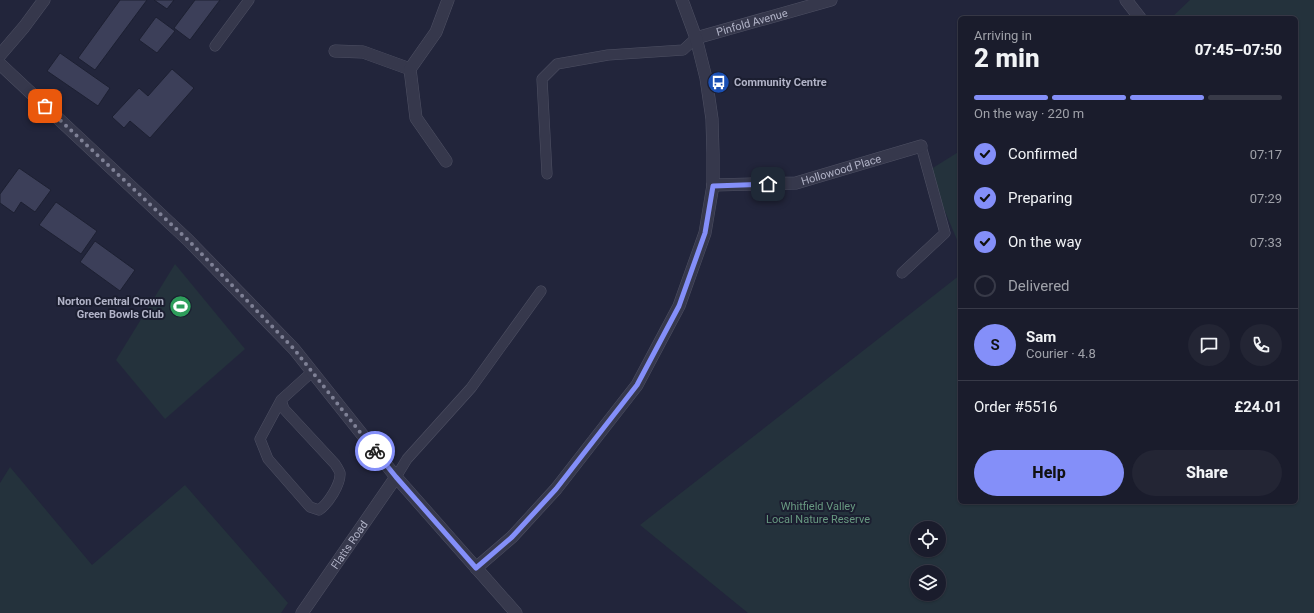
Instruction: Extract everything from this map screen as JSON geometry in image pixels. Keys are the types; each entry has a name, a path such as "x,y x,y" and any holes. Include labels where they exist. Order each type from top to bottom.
{"street":[{"path":"0,55 44,0"},
{"path":"446,160 416,118 410,69 436,32 448,0"},
{"path":"476,568 512,537 556,489 637,385 679,306 705,233 713,186 714,154 712,119 706,78 696,38 682,0"},
{"name":"Pinfold Avenue","path":"696,38 831,0"},
{"path":"1126,0 1138,16"},
{"path":"335,51 363,52 410,69"},
{"path":"0,64 188,240 294,349 396,477 516,613"},
{"name":"Hollowood Place","path":"713,186 796,183 921,146"},
{"name":"Flatts Road","path":"302,613 396,477"}],"lane":[{"path":"216,46 249,0"},
{"path":"546,174 542,79 557,64 608,55 682,50 696,38"},
{"path":"902,273 945,233 921,146"},
{"path":"396,477 407,459 471,388 541,291"},
{"path":"281,400 284,409 336,464 340,473 338,484 326,506 319,510 310,507 268,459 260,439 281,400 312,372"}],"green space":[{"name":"Whitfield Valley Local Nature Reserve","path":"1190,0 1314,0 1314,613 748,613 640,525 958,277 958,504 1298,504 1298,16 1173,16"},
{"path":"958,152 958,242 928,171"},
{"name":"Norton Central Crown Green Bowls Club","path":"175,264 245,349 165,419 116,360"},
{"path":"10,467 92,565 185,485 288,603 281,613 0,613 0,483"}],"building":[{"path":"120,0 147,0 95,70 78,58"},
{"path":"154,0 174,0 167,9"},
{"path":"195,0 220,0 190,40 174,28"},
{"path":"156,17 175,31 157,53 139,40"},
{"path":"60,53 110,88 98,106 47,71"},
{"path":"172,69 194,88 150,138 130,121 124,128 112,117 139,88 148,96"},
{"path":"19,168 51,190 35,212 21,202 14,213 0,203 0,194"},
{"path":"56,202 97,231 81,254 39,225"},
{"path":"95,241 135,270 120,291 80,262"}],"way so far":[{"path":"45,106 188,240 294,349 375,451"}],"place":[{"name":"Community Centre","path":"718,82"},
{"name":"Norton Central Crown Green Bowls Club","path":"180,307"}],"route":[{"path":"375,451 476,568 512,537 556,489 637,385 679,306 705,233 713,186 768,184"}]}
